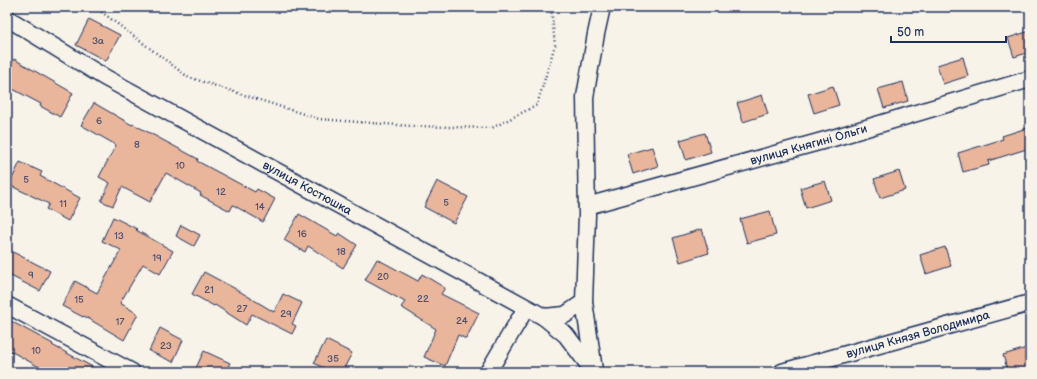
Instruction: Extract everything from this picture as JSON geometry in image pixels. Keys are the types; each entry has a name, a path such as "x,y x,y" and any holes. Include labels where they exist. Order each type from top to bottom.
{"street":[{"path":"594,372 584,302 587,206 585,97 602,7"},
{"name":"вулиця Костюшка","path":"7,18 104,77 544,317 566,335 594,372"},
{"name":"вулиця Княгині Ольги","path":"587,206 826,140 1030,79"},
{"path":"544,317 565,315 584,302"},
{"name":"вулиця Князя Володимира","path":"782,372 1030,303"},
{"path":"7,305 132,372"},
{"path":"488,372 526,308"}],"path":[{"path":"95,7 188,77 319,119 411,126 492,128 536,105 555,45 551,7"}],"building":[{"path":"89,19 120,35 106,61 76,45"},
{"path":"1030,31 1030,52 1014,57 1008,38"},
{"path":"963,57 968,76 943,84 937,65"},
{"path":"14,59 73,93 60,117 40,106 41,104 7,86 7,72"},
{"path":"903,82 908,101 884,108 878,89"},
{"path":"833,86 839,105 814,113 808,94"},
{"path":"762,95 768,114 743,122 737,103"},
{"path":"94,103 132,125 133,124 198,159 197,161 255,192 257,189 275,199 263,222 233,205 230,211 200,195 201,193 166,173 150,202 122,187 113,206 101,201 110,183 99,177 116,145 81,125"},
{"path":"1027,128 1030,139 1030,148 988,161 989,165 963,172 958,153 1003,139 1002,136"},
{"path":"705,133 711,152 686,160 680,140"},
{"path":"652,147 658,166 633,174 627,154"},
{"path":"20,162 42,172 40,176 80,198 68,221 46,209 49,204 9,185"},
{"path":"899,171 905,190 880,198 874,179"},
{"path":"437,181 468,197 454,223 424,207"},
{"path":"825,181 831,200 806,208 800,188"},
{"path":"770,211 776,235 747,243 740,219"},
{"path":"299,214 337,236 339,233 357,245 343,268 308,246 305,252 284,240"},
{"path":"113,217 137,229 136,230 173,251 160,274 143,264 120,303 138,314 124,340 84,316 83,317 62,306 75,281 97,293 121,250 102,241"},
{"path":"181,225 200,235 194,246 176,236"},
{"path":"702,229 709,253 680,262 673,238"},
{"path":"945,247 951,266 926,274 920,255"},
{"path":"7,249 50,271 40,291 7,274"},
{"path":"377,259 418,281 422,274 445,288 441,294 479,313 466,339 458,335 445,366 424,357 436,329 401,307 405,302 365,280"},
{"path":"204,272 274,312 283,294 302,303 292,324 296,326 292,334 252,314 246,325 215,305 214,306 192,294"},
{"path":"7,319 102,372 48,372 7,349"},
{"path":"160,328 183,340 173,362 149,351"},
{"path":"326,340 352,353 342,372 332,372 314,363"},
{"path":"1030,347 1030,372 1008,372 1003,355"},
{"path":"204,351 230,363 225,372 194,372"}]}
